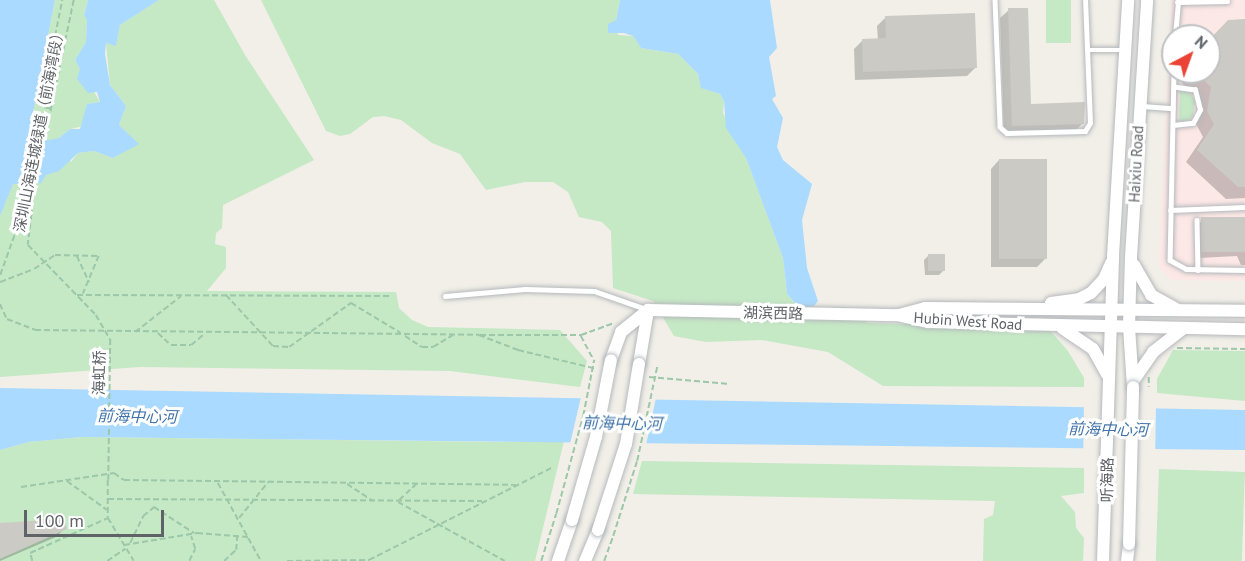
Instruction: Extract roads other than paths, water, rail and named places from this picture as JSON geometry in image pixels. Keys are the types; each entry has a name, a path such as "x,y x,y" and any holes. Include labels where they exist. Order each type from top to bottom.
{"main road":[{"name":"Haixiu Road","path":"1112,327 1113,256 1128,0"},
{"name":"Haixiu Road","path":"1129,327 1131,257 1147,0"},
{"path":"1114,237 1122,246 1132,240"},
{"path":"1000,310 1079,299 1098,287 1113,256"},
{"path":"1131,257 1151,295 1182,311"},
{"name":"Hubin West Road","path":"897,315 925,308 1245,311"},
{"path":"558,561 596,437 611,360 621,332 648,310"},
{"path":"585,561 598,530 626,444 648,310"},
{"name":"湖滨西路","path":"648,310 897,315"},
{"name":"Hubin West Road","path":"897,315 928,322 1245,329"},
{"path":"1056,326 1092,349 1108,382"},
{"name":"听海路","path":"1103,561 1107,542 1108,382 1112,327"},
{"name":"听海路","path":"1127,561 1130,544 1133,385 1129,327"},
{"path":"1133,385 1152,352 1183,328"}],"lane":[{"path":"995,0 1000,127 1008,134 1084,131 1090,123 1084,0"},
{"path":"1176,24 1178,1 1227,1"},
{"path":"1087,50 1125,50"},
{"path":"1173,125 1191,125 1200,110 1195,90 1174,87 1170,210 1170,260 1181,268 1245,270"},
{"path":"1140,106 1173,108"},
{"path":"1170,210 1245,207"},
{"path":"1197,220 1198,270"},
{"path":"445,296 525,289 594,291 648,310"}],"water":[{"path":"0,0 55,0 28,138 35,143 59,138 70,129 80,129 87,104 100,102 97,92 88,93 77,79 80,69 75,60 86,42 87,20 84,15 88,0 159,0 120,25 116,46 106,43 105,54 110,85 126,106 119,125 139,144 113,158 94,151 78,153 59,171 46,175 41,183 13,184 0,216"},
{"path":"620,0 770,0 777,48 769,57 776,96 772,99 783,118 777,147 783,160 812,184 802,220 807,268 818,301 814,306 801,310 787,294 783,258 746,158 726,128 724,101 720,94 701,88 698,74 678,54 641,48 633,36 624,33 608,33 608,24 616,20"},
{"name":"前海中心河","path":"0,388 1245,410 1245,450 82,437 29,442 0,450"}]}
